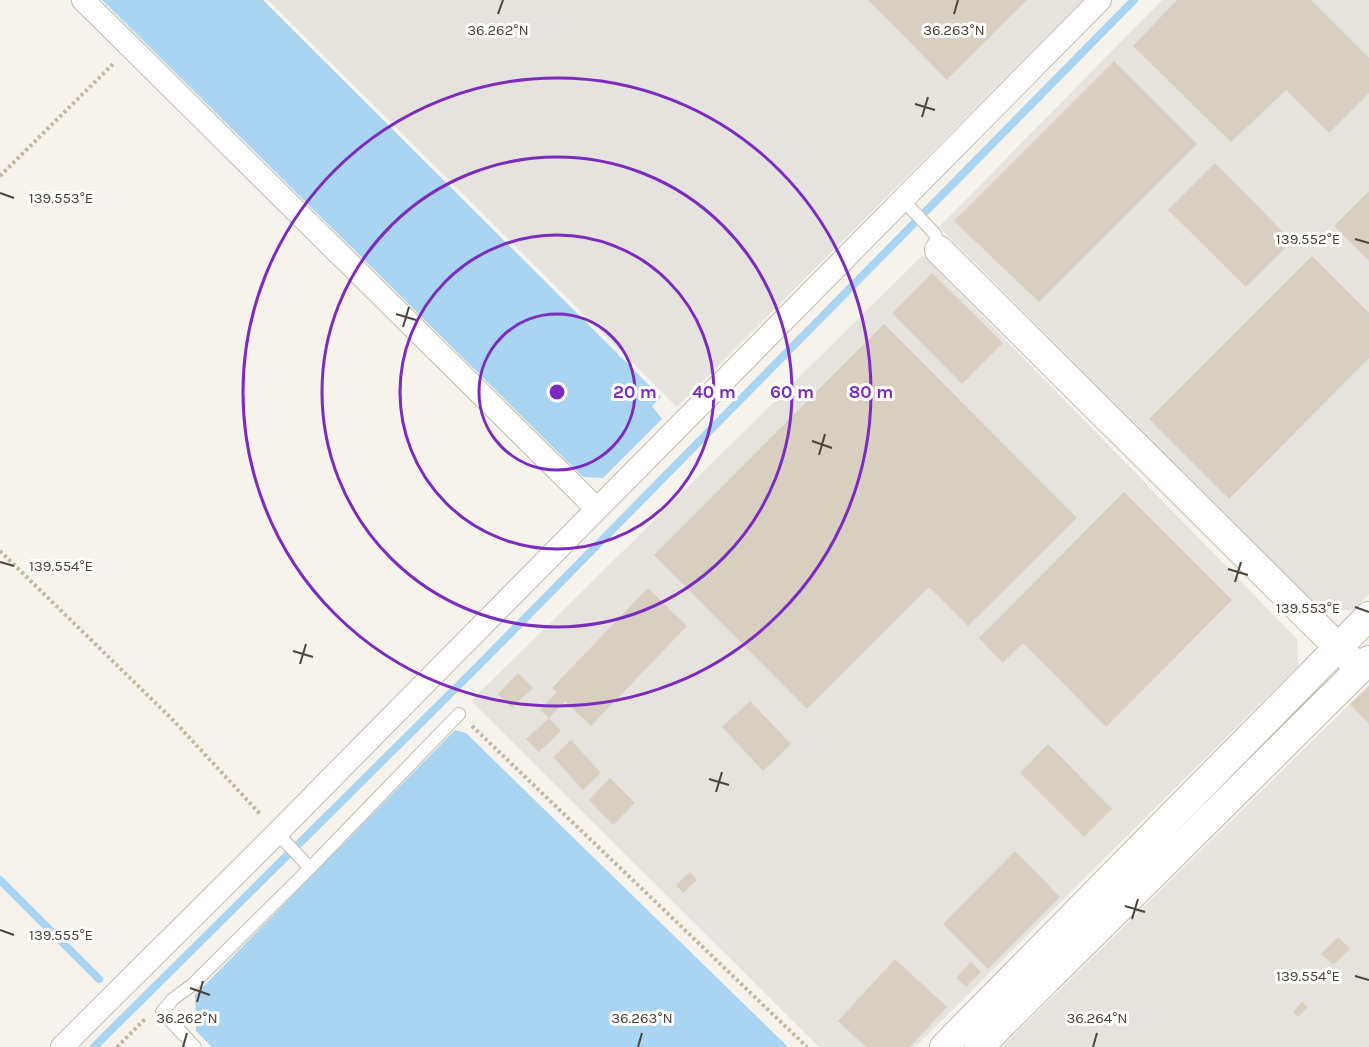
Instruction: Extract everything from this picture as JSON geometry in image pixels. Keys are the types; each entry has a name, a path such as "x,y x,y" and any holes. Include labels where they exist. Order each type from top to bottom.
{"street":[{"path":"83,0 597,509"},
{"path":"62,1047 281,837 597,509 906,204 1101,0"},
{"path":"934,239 1338,648 1364,665 980,1047"},
{"path":"944,1047 1369,616"}],"lane":[{"path":"906,204 934,239"},
{"path":"195,1047 162,1012 173,999 192,986 307,864 459,714"},
{"path":"281,837 307,864"}],"path":[{"path":"0,176 130,47"},
{"path":"0,551 174,721 281,837"},
{"path":"459,714 807,1047"},
{"path":"117,1047 147,1017 162,1012"}],"shaded area":[{"path":"268,0 1083,0 677,407"},
{"path":"1162,0 1369,0 1369,594 1354,610 1320,609 939,227"},
{"path":"923,255 1297,639 1298,666 915,1047 819,1047 471,701"},
{"path":"1369,685 1369,1047 1002,1047"}],"water":[{"path":"102,0 263,0 661,397 652,406 662,419 603,478 583,477"},
{"path":"455,730 466,733 788,1047 212,1047 196,1031 195,995"}],"building":[{"path":"868,0 1027,0 947,80"},
{"path":"1177,0 1311,0 1369,58 1369,93 1329,133 1286,90 1231,142 1133,46"},
{"path":"1114,61 1197,144 1039,302 954,221"},
{"path":"1215,163 1292,241 1246,287 1168,210"},
{"path":"1369,191 1369,261 1334,226"},
{"path":"1312,256 1369,313 1369,358 1229,499 1149,419"},
{"path":"932,273 1003,343 962,384 892,313"},
{"path":"884,324 1077,518 968,626 929,587 807,709 654,555"},
{"path":"1124,492 1232,600 1106,727 1023,643 1003,663 979,638"},
{"path":"648,588 687,626 591,726 565,701 549,718 540,710 557,692 552,688"},
{"path":"518,673 533,688 512,708 498,694"},
{"path":"1369,686 1369,724 1350,704"},
{"path":"750,701 791,744 763,771 722,727"},
{"path":"549,718 561,731 539,752 526,739"},
{"path":"571,740 601,773 583,790 553,757"},
{"path":"1048,744 1112,809 1084,837 1020,773"},
{"path":"610,778 635,803 613,825 589,800"},
{"path":"1015,851 1060,897 988,969 943,924"},
{"path":"690,872 697,880 683,893 676,885"},
{"path":"1338,937 1350,949 1333,965 1321,954"},
{"path":"895,959 947,1007 910,1047 866,1047 838,1021"},
{"path":"971,962 981,972 966,987 956,978"},
{"path":"1302,1002 1308,1007 1298,1017 1293,1012"}],"waterway":[{"path":"94,1047 478,666 1134,0"},
{"path":"0,880 99,979"}]}
